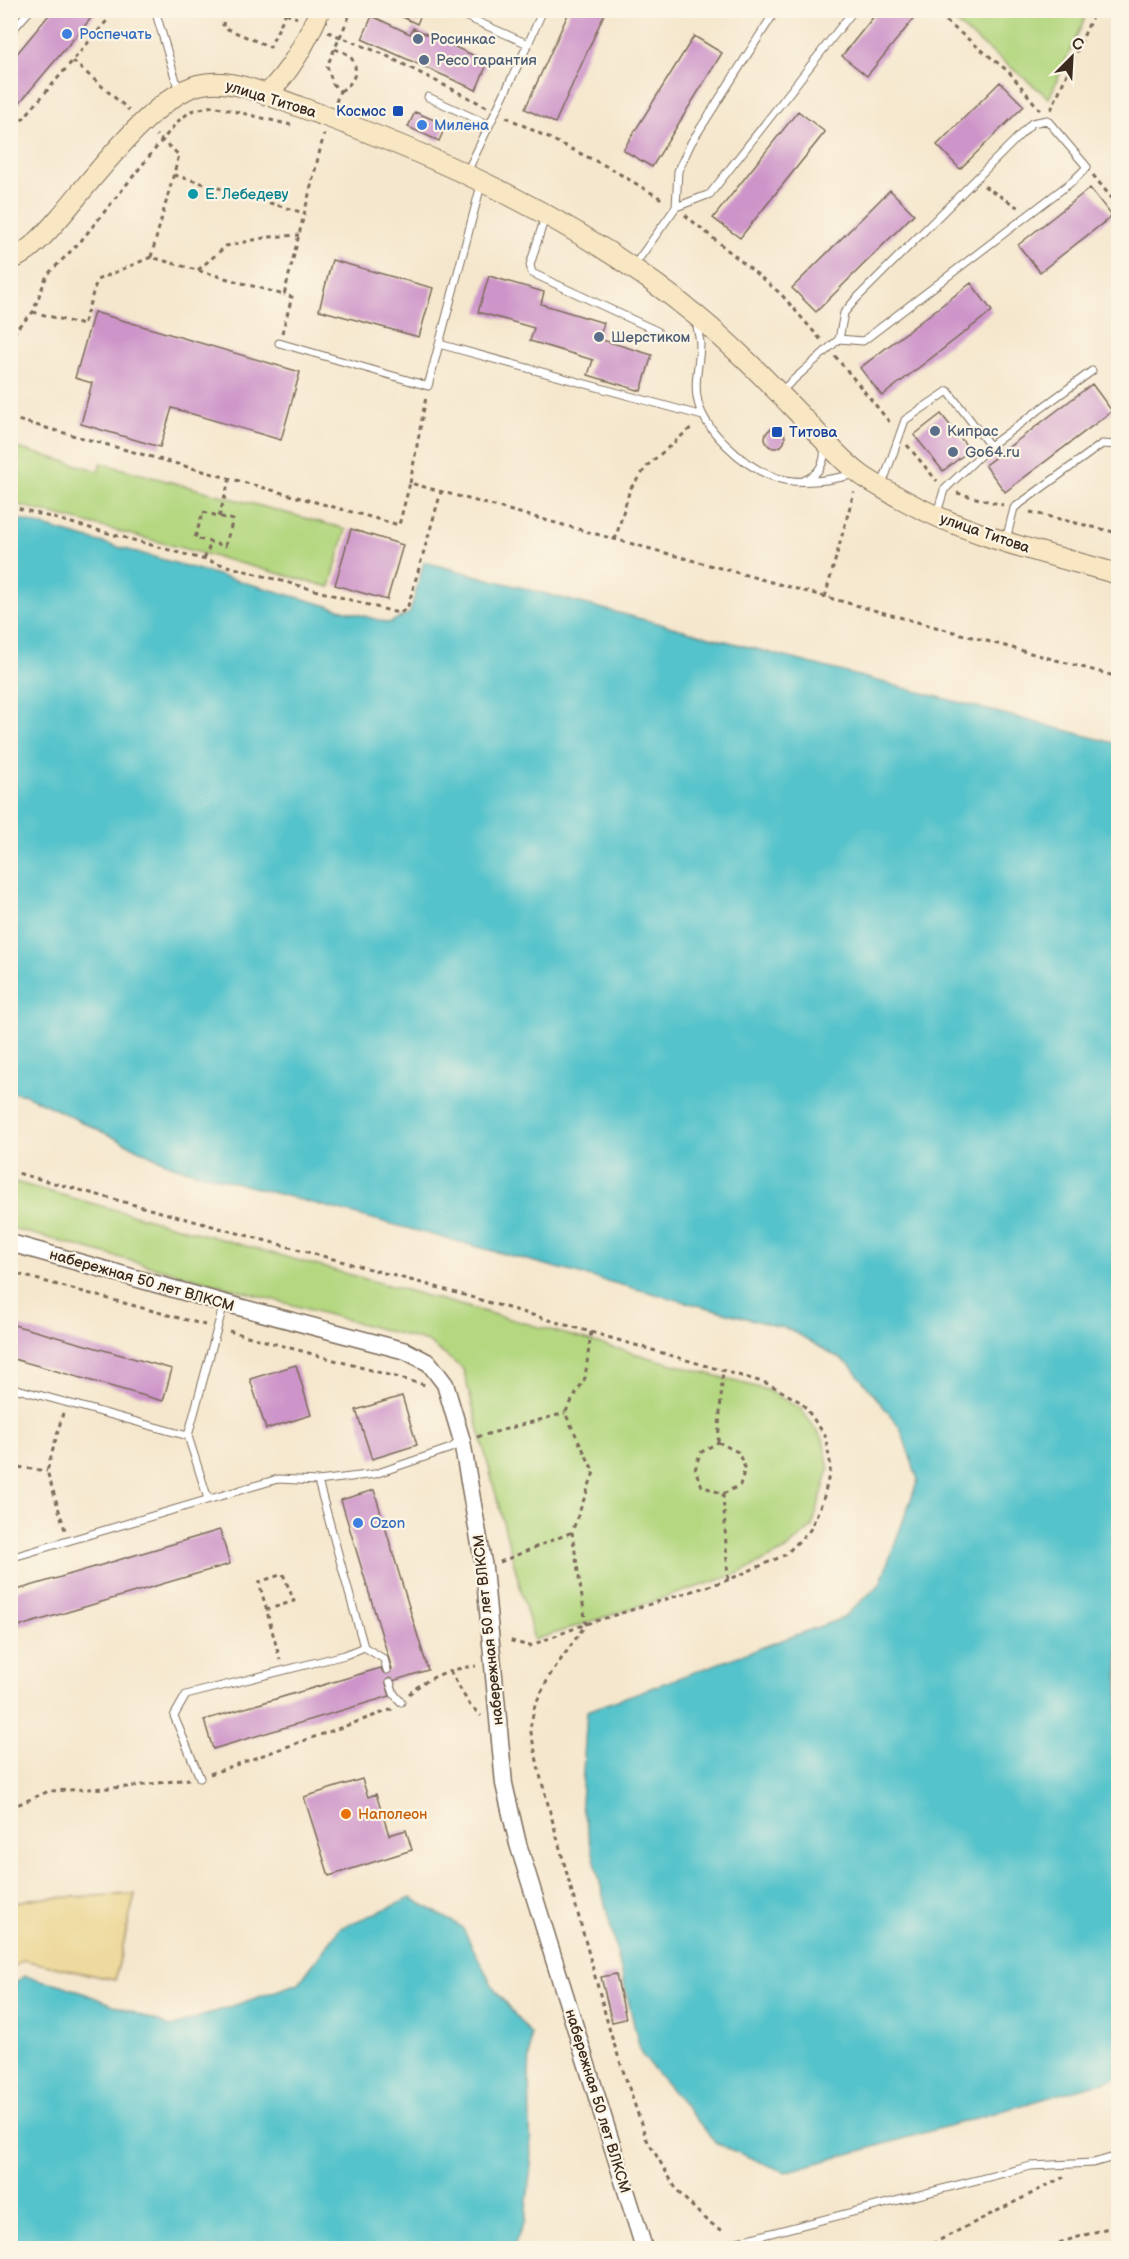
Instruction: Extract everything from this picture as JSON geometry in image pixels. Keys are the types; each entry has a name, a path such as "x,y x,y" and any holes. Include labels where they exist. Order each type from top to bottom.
{"main road":[{"path":"266,95 283,78 298,56 320,10"},
{"name":"улица Титова","path":"10,261 17,258 48,231 117,150 143,123 180,93 196,85 215,82 239,86 266,95 327,127 474,179 545,215 633,267 737,350 859,474 881,487 936,516 1005,543 1119,574"}],"street":[{"name":"набережная 50 лет ВЛКСМ","path":"10,1243 406,1351 429,1363 446,1384 462,1441 484,1569 504,1784 518,1844 644,2248"}],"lane":[{"path":"10,33 30,10"},
{"path":"155,10 180,93"},
{"path":"462,10 460,14 528,44"},
{"path":"279,343 428,386 474,179 489,125 543,10"},
{"path":"633,267 676,207 678,171 691,143 776,10"},
{"path":"676,207 710,194 854,10"},
{"path":"428,97 489,125"},
{"path":"779,393 839,339 844,313 1032,123 1047,120 1087,167 1029,215 863,341 839,339"},
{"path":"545,215 530,265 532,273 657,331"},
{"path":"695,315 700,342 696,380 698,402 703,416 718,437 739,458 783,481 824,482 859,474"},
{"path":"439,344 703,416"},
{"path":"936,516 944,490 990,446 1092,371"},
{"path":"881,487 905,420 948,391 990,446"},
{"path":"800,483 814,476 822,466 825,453 823,438"},
{"path":"1005,543 1014,508 1101,444 1119,445"},
{"path":"208,1499 188,1436 224,1303"},
{"path":"10,1387 188,1436"},
{"path":"10,1558 278,1479 318,1481 375,1474 451,1448 462,1441"},
{"path":"318,1481 364,1647 384,1659 387,1670"},
{"path":"201,1778 174,1716 186,1695 345,1655 364,1647"},
{"path":"390,1682 394,1694 401,1702"},
{"path":"713,2248 1031,2166 1093,2163 1119,2156"}],"path":[{"path":"10,134 116,10"},
{"path":"218,10 224,13"},
{"path":"228,10 224,13 223,27 270,47 287,10"},
{"path":"340,90 333,84 327,66 352,10"},
{"path":"932,10 1009,72 1047,120 1095,10"},
{"path":"340,37 382,54 608,167 676,207 781,294 944,490 1119,533"},
{"path":"334,49 349,56 356,66 355,77 348,87 340,90"},
{"path":"284,295 327,127 340,90"},
{"path":"10,352 16,329 33,312 47,275 80,242 177,122 191,111 213,106 272,118 292,125"},
{"path":"313,132 327,127"},
{"path":"1087,167 1119,206"},
{"path":"174,175 304,213"},
{"path":"975,180 1029,215"},
{"path":"198,270 226,246 268,237 299,235"},
{"path":"33,312 83,325 98,280 151,257 292,297 279,343"},
{"path":"10,328 16,329"},
{"path":"10,418 399,525 410,483 428,386"},
{"path":"615,540 630,489 650,464 703,416"},
{"path":"825,597 859,474"},
{"path":"219,517 230,478"},
{"path":"410,483 1119,677"},
{"path":"10,506 394,612 402,612 408,606 441,492"},
{"path":"203,512 219,517 232,520 225,546 195,538 203,512"},
{"path":"204,559 211,543"},
{"path":"10,1172 436,1287 723,1369 769,1384 802,1403 825,1435 831,1467 823,1500 810,1530 785,1555 728,1580 586,1624 528,1646 491,1634"},
{"path":"10,1272 432,1387"},
{"path":"462,1441 566,1413 585,1378 591,1332"},
{"path":"718,1442 723,1369"},
{"path":"66,1402 47,1471 69,1540"},
{"path":"566,1413 594,1472 572,1532 586,1624 550,1675 535,1705 530,1728 540,1775 611,2035 646,2138 678,2192 707,2222 741,2240"},
{"path":"718,1442 738,1452 746,1468 740,1485 723,1494 702,1486 695,1470 700,1453 718,1442"},
{"path":"10,1466 47,1471"},
{"path":"723,1494 728,1580"},
{"path":"484,1569 572,1532"},
{"path":"266,1610 294,1601 283,1574 259,1582 266,1610 283,1671"},
{"path":"10,1808 49,1791 128,1787 201,1778 392,1709 419,1685 457,1668 493,1665"},
{"path":"924,2248 1065,2177"},
{"path":"1042,2248 1119,2225"}],"green space":[{"path":"941,11 1088,11 1049,98"},
{"path":"10,446 99,471 100,463 346,529 330,587 11,503"},
{"path":"11,1181 767,1390 801,1409 823,1439 829,1469 812,1527 784,1551 737,1574 534,1640 463,1369 428,1342 11,1228"}],"sand":[{"path":"135,1894 115,1980 23,1960 11,1969 11,1904 30,1899"}],"water":[{"path":"11,517 389,623 410,613 424,562 1118,744 1118,2078 785,2172 717,2144 641,2054 581,1803 587,1711 843,1618 880,1584 918,1480 900,1427 849,1364 791,1330 173,1166 26,1095 11,1092"},
{"path":"411,1898 462,1927 496,1992 531,2034 529,2076 531,2166 525,2220 513,2248 11,2248 11,1986 24,1976 62,1985 171,2027 299,1983 340,1928"}],"building":[{"path":"53,10 98,10 10,114 10,62"},
{"path":"388,10 423,10 417,24"},
{"path":"570,10 606,10 555,123 525,109"},
{"path":"879,10 921,10 867,76 842,56"},
{"path":"372,16 410,34 413,28 488,62 476,90 362,39"},
{"path":"694,36 722,53 652,167 623,150"},
{"path":"1000,82 1024,106 960,169 937,145"},
{"path":"798,111 825,132 740,238 713,218"},
{"path":"415,112 446,125 439,141 408,127"},
{"path":"1090,188 1112,216 1040,272 1018,245"},
{"path":"890,190 914,214 816,312 792,288"},
{"path":"332,260 433,288 419,337 319,310"},
{"path":"489,276 544,292 541,304 604,323 599,339 652,355 641,391 588,375 593,360 530,341 534,328 478,312"},
{"path":"971,283 992,311 882,396 860,368"},
{"path":"94,312 300,372 281,440 172,408 160,447 81,424 92,383 75,378"},
{"path":"1092,384 1112,411 1005,492 985,465"},
{"path":"1118,396 1118,409 1112,401"},
{"path":"941,414 970,450 943,471 914,435"},
{"path":"775,428 782,431 785,438 782,445 775,448 768,445 765,438 768,431"},
{"path":"351,529 403,545 387,600 335,585"},
{"path":"10,1324 172,1369 163,1401 10,1358"},
{"path":"296,1365 311,1415 266,1429 250,1379"},
{"path":"402,1396 417,1445 372,1459 356,1410"},
{"path":"374,1490 428,1670 386,1683 390,1696 213,1749 204,1720 381,1668 383,1672 392,1669 341,1500"},
{"path":"220,1530 230,1564 10,1629 10,1592"},
{"name":"Наполеон","path":"362,1779 368,1797 376,1794 389,1835 406,1830 412,1850 329,1876 304,1797"},
{"path":"616,1974 626,2019 612,2022 601,1977"}],"place":[{"name":"Роспечать","path":"67,34"},
{"name":"Росинкас","path":"418,39"},
{"name":"Ресо гарантия","path":"424,60"},
{"name":"Космос","path":"398,111"},
{"name":"Милена","path":"422,125"},
{"name":"Е. Лебедеву","path":"193,194"},
{"name":"Шерстиком","path":"599,337"},
{"name":"Кипрас","path":"935,431"},
{"name":"Титова","path":"777,432"},
{"name":"Go64.ru","path":"953,452"},
{"name":"Ozon","path":"358,1523"},
{"name":"Наполеон","path":"346,1814"}]}
